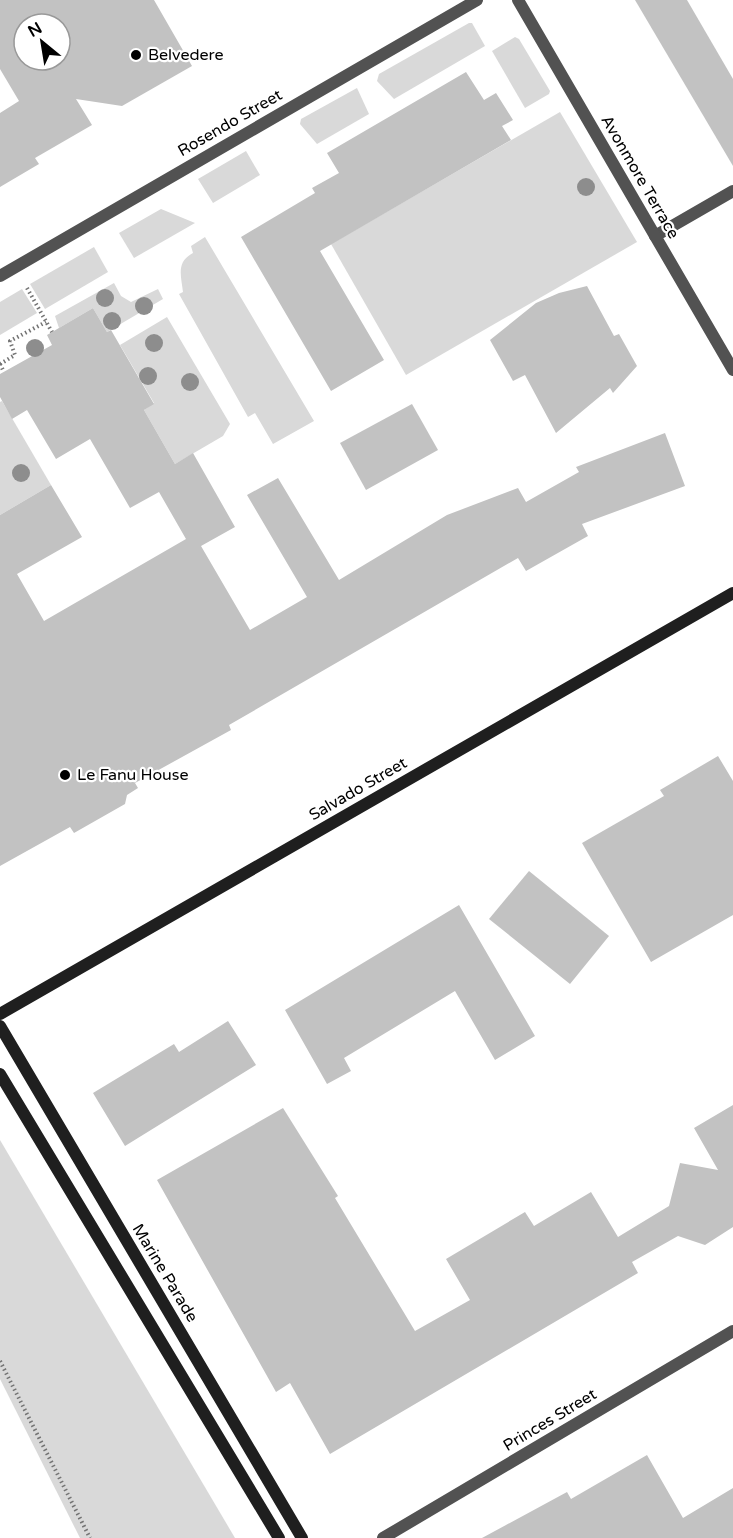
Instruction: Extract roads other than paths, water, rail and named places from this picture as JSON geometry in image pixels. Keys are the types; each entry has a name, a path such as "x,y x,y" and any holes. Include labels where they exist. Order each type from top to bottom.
{"main road":[{"name":"Salvado Street","path":"0,1014 733,593"},
{"name":"Marine Parade","path":"0,1026 302,1538"},
{"path":"0,1074 279,1538"}],"street":[{"name":"Rosendo Street","path":"0,276 477,0"},
{"name":"Avonmore Terrace","path":"518,0 733,370"},
{"path":"655,236 733,191"},
{"name":"Princes Street","path":"383,1538 733,1331"}],"place":[{"name":"Belvedere","path":"136,55"},
{"name":"Le Fanu House","path":"65,775"}]}
